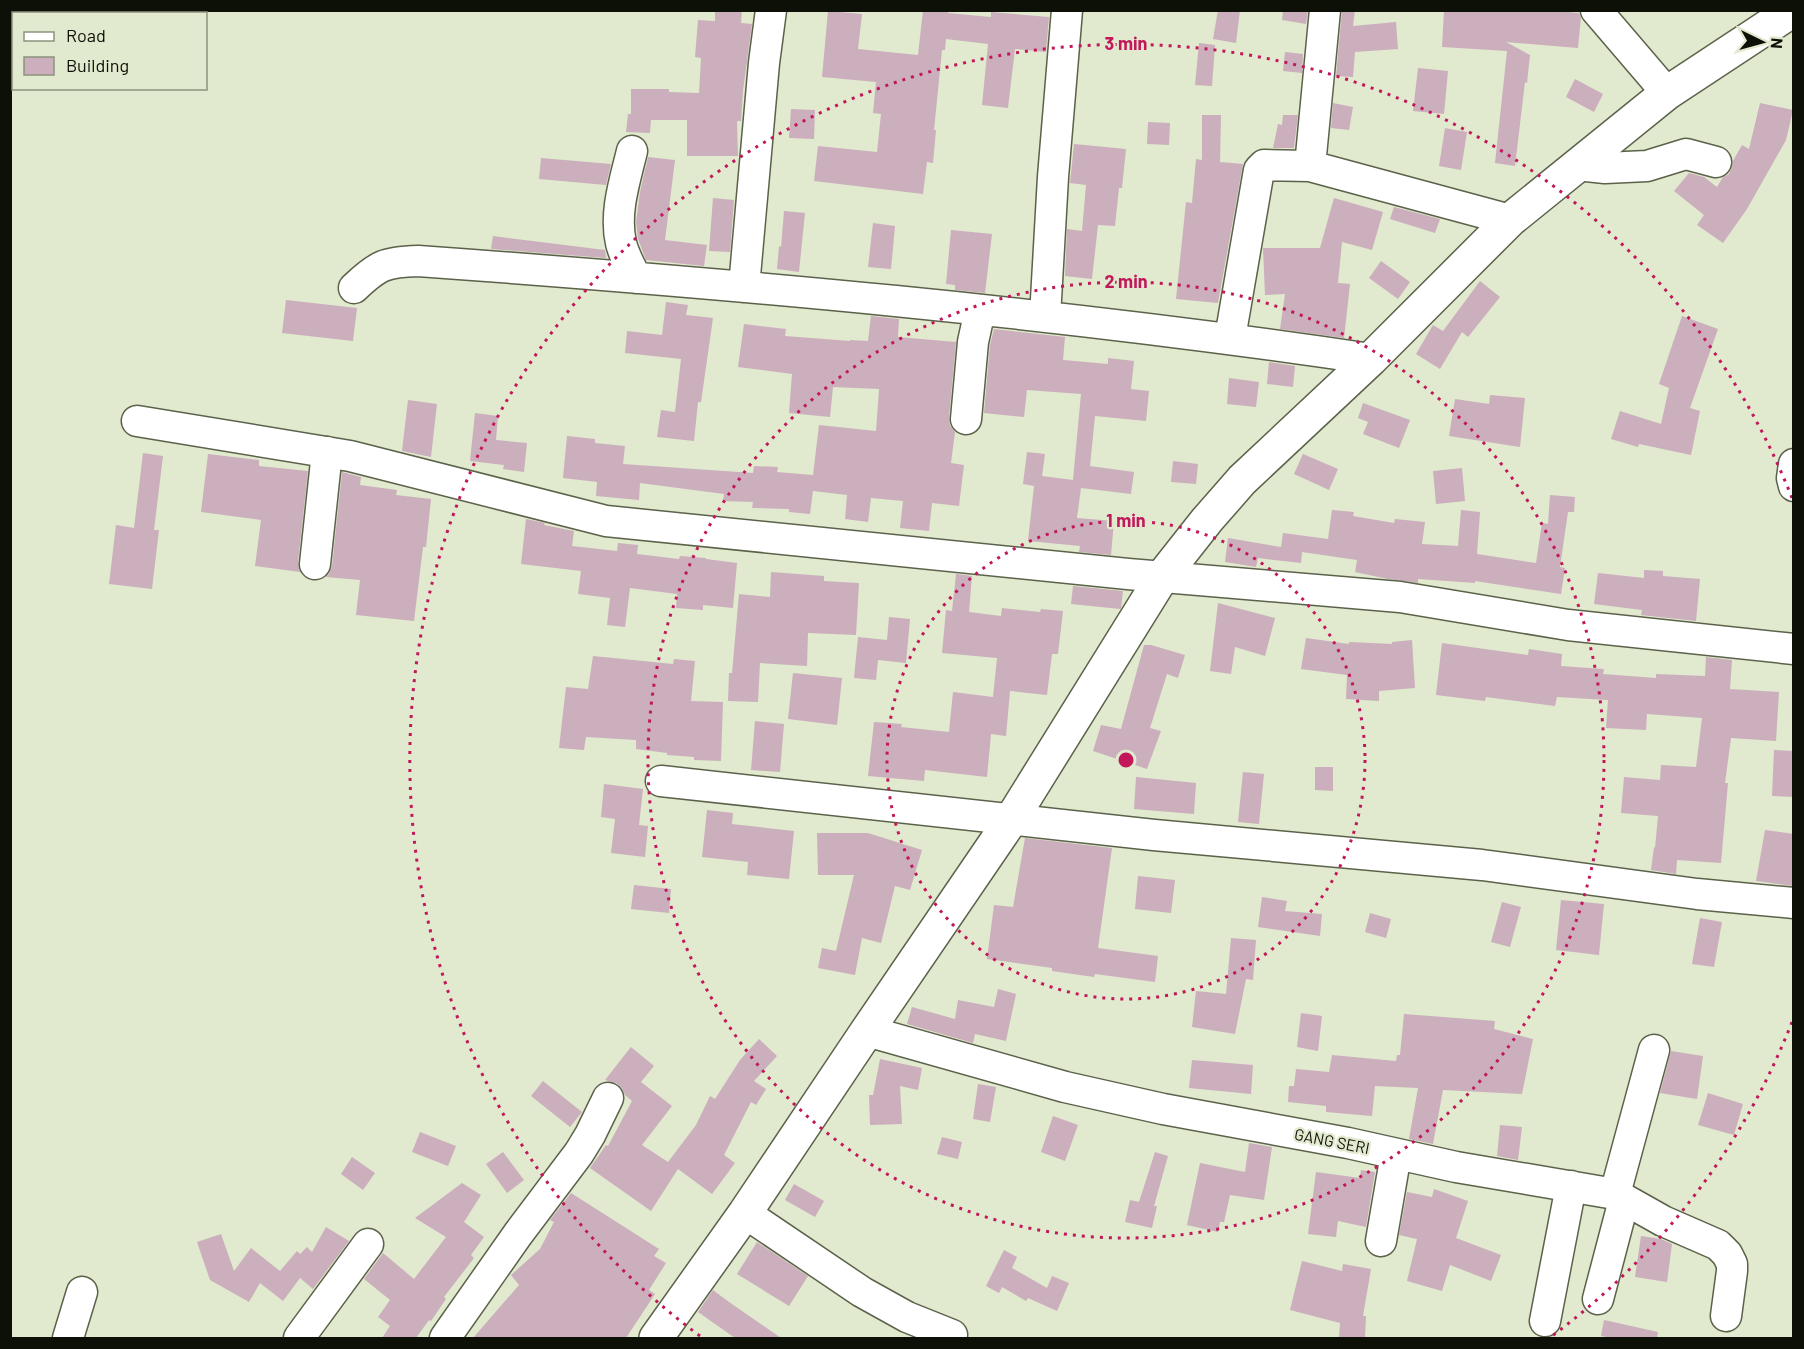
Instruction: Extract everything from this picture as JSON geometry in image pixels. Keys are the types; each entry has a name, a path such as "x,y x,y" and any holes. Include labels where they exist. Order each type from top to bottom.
{"main road":[{"path":"656,1338 745,1213 1011,820 1162,577 1207,520 1242,480 1371,359 1510,220 1667,93 1793,10"}],"street":[{"path":"744,286 771,10"},
{"path":"1045,316 1053,177 1067,10"},
{"path":"1310,166 1325,10"},
{"path":"1596,10 1667,93"},
{"path":"632,151 622,193 619,225 621,244 636,278"},
{"path":"1577,165 1605,168 1647,166 1686,154 1716,162"},
{"path":"1230,338 1261,167 1264,165 1310,166 1510,220"},
{"path":"354,288 373,270 387,264 399,261 429,262 744,286 1045,316 1230,338 1371,359"},
{"path":"966,418 973,342 980,310"},
{"path":"137,421 350,456 606,521 1162,577 1400,597 1568,625 1794,649"},
{"path":"315,564 327,452"},
{"path":"1794,464 1792,478 1794,486"},
{"path":"661,780 1011,820 1482,865 1698,894 1794,903"},
{"name":"GANG SERI","path":"867,1031 1065,1087 1163,1109 1619,1197 1663,1221 1718,1245 1727,1254 1732,1264 1732,1271 1726,1316"},
{"path":"1598,1299 1619,1197 1654,1050"},
{"path":"445,1338 518,1234 579,1153 608,1098"},
{"path":"1382,1241 1396,1154"},
{"path":"1545,1321 1570,1186"},
{"path":"745,1213 862,1292 907,1317 952,1335"},
{"path":"299,1338 368,1244"},
{"path":"68,1338 82,1292"}],"building":[{"path":"715,10 742,10 741,23 752,24 741,121 737,121 738,156 687,156 687,120 651,120 650,133 626,132 628,114 631,114 631,89 669,89 669,92 699,93 701,58 695,57 698,20 715,21"},
{"path":"923,10 949,10 948,13 991,17 991,12 1049,17 1046,52 1015,49 1008,108 982,105 988,44 946,39 945,50 942,50 933,163 927,162 923,194 814,181 818,146 877,152 881,114 873,113 876,82 822,77 828,11 862,14 858,49 918,55"},
{"path":"1218,10 1240,10 1236,43 1213,39"},
{"path":"1283,10 1308,10 1306,24 1282,20"},
{"path":"1342,10 1355,10 1353,26 1396,22 1398,49 1355,52 1353,77 1336,76"},
{"path":"1444,10 1547,10 1579,13 1581,17 1578,48 1506,42 1530,55 1515,166 1495,163 1507,51 1442,47"},
{"path":"1199,43 1215,45 1212,86 1195,85"},
{"path":"1285,52 1303,54 1302,73 1283,71"},
{"path":"1418,68 1448,71 1444,114 1413,111"},
{"path":"1575,79 1603,94 1594,112 1566,97"},
{"path":"1333,103 1353,107 1349,130 1331,128"},
{"path":"1760,103 1793,110 1786,140 1747,209 1723,243 1697,225 1704,215 1674,191 1689,173 1704,177 1717,187 1723,177 1729,174 1742,145 1749,149"},
{"path":"791,109 815,110 814,139 789,138"},
{"path":"1202,115 1221,115 1220,162 1243,164 1218,303 1176,299 1186,202 1192,203 1196,159 1202,160"},
{"path":"1283,115 1298,115 1294,148 1273,148 1278,124 1282,125"},
{"path":"1148,122 1170,123 1169,145 1147,144"},
{"path":"1445,128 1467,132 1461,170 1439,166"},
{"path":"1074,144 1126,149 1115,226 1098,225 1092,279 1065,276 1067,229 1082,231 1086,185 1070,183"},
{"path":"648,157 675,160 665,240 707,245 704,266 646,260 638,239 636,222"},
{"path":"541,158 611,164 606,185 539,179"},
{"path":"713,198 734,200 730,252 709,251"},
{"path":"1334,198 1383,212 1372,250 1342,242 1338,283 1350,284 1344,338 1280,329 1285,294 1265,295 1263,248 1320,248"},
{"path":"1394,207 1440,219 1435,233 1390,219"},
{"path":"784,211 805,213 799,272 777,269"},
{"path":"873,223 895,226 891,269 868,267"},
{"path":"951,230 992,234 985,293 955,290 955,285 946,284"},
{"path":"493,236 605,250 606,258 491,249"},
{"path":"1381,261 1410,282 1398,299 1369,278"},
{"path":"1480,281 1500,297 1468,337 1462,332 1440,369 1416,354 1433,325 1443,331"},
{"path":"286,300 357,308 353,341 282,333"},
{"path":"666,302 688,305 686,315 713,318 701,402 698,402 694,441 657,437 661,410 675,412 681,359 625,353 627,331 662,335"},
{"path":"871,316 899,319 898,337 956,342 949,417 950,426 955,432 951,463 964,465 959,506 932,503 929,531 900,528 903,501 871,498 868,522 845,519 847,495 813,491 810,514 789,512 789,509 752,508 753,502 723,501 724,494 640,483 639,500 596,496 597,482 563,478 567,436 595,439 595,443 625,446 623,464 753,473 754,466 778,467 777,472 813,475 819,425 876,431 879,389 833,387 830,417 789,413 792,374 738,367 744,324 786,329 785,336 868,341"},
{"path":"1682,316 1718,329 1690,408 1700,411 1691,455 1639,444 1638,447 1611,439 1620,411 1661,424 1669,388 1659,384"},
{"path":"994,329 1065,337 1063,360 1108,364 1108,358 1134,361 1131,389 1149,391 1146,421 1095,416 1090,466 1134,472 1131,494 1081,488 1077,518 1114,521 1111,555 1079,552 1080,546 1028,541 1034,486 1023,484 1027,452 1045,454 1042,476 1073,480 1081,394 1027,390 1024,417 984,413 990,345"},
{"path":"1269,362 1295,366 1293,387 1267,384"},
{"path":"1229,378 1259,382 1256,407 1227,404"},
{"path":"1490,395 1525,398 1520,447 1449,436 1455,399 1489,404"},
{"path":"408,400 437,404 431,457 402,451"},
{"path":"1363,403 1410,420 1399,448 1363,434 1368,422 1358,418"},
{"path":"475,413 498,416 496,440 527,443 524,472 503,469 504,465 470,461"},
{"path":"143,453 163,456 154,530 159,530 152,589 109,584 116,525 134,528"},
{"path":"208,454 259,460 259,466 308,471 298,562 300,572 255,566 261,520 201,512"},
{"path":"1303,454 1338,469 1329,490 1294,474"},
{"path":"1173,461 1198,464 1196,484 1171,482"},
{"path":"1462,468 1465,501 1436,504 1433,471"},
{"path":"342,472 361,477 360,485 397,490 396,495 431,499 414,621 356,615 360,580 326,577 332,566"},
{"path":"1550,495 1575,497 1574,512 1568,512 1560,567 1565,568 1561,594 1475,581 1475,583 1418,579 1418,583 1388,579 1355,572 1357,560 1302,552 1301,563 1258,558 1256,567 1225,562 1228,538 1281,547 1283,533 1328,539 1332,510 1354,512 1353,516 1394,523 1395,519 1425,522 1422,544 1458,546 1461,510 1480,512 1477,554 1536,563 1542,523 1548,524"},
{"path":"526,519 574,531 572,546 617,551 618,543 638,545 637,554 679,559 680,556 706,558 737,563 733,608 703,605 703,610 676,608 677,594 630,588 625,627 607,625 610,598 578,594 581,571 521,564"},
{"path":"1644,570 1663,571 1663,576 1700,579 1696,621 1641,615 1642,610 1594,604 1598,573 1644,578"},
{"path":"771,572 824,576 824,581 859,583 856,635 808,633 807,666 760,663 758,702 728,701 729,673 732,673 739,594 770,597"},
{"path":"956,574 972,576 969,612 1001,616 1002,608 1040,612 1041,609 1063,611 1058,654 1052,654 1047,695 1010,691 1006,736 991,734 987,777 925,770 924,781 868,776 874,722 949,732 953,692 993,697 997,658 942,653 946,610 952,611"},
{"path":"1073,586 1123,591 1121,608 1071,604"},
{"path":"1218,603 1275,618 1265,656 1235,647 1231,674 1210,671"},
{"path":"889,617 910,619 906,663 878,660 876,680 854,678 858,637 887,640"},
{"path":"1306,638 1349,644 1349,642 1392,644 1392,642 1412,640 1415,688 1379,691 1379,701 1346,699 1347,675 1301,669"},
{"path":"1442,643 1528,655 1529,649 1562,654 1561,666 1604,669 1603,674 1656,678 1656,674 1705,676 1706,657 1732,660 1730,689 1779,692 1776,741 1731,738 1725,783 1728,783 1721,863 1677,860 1676,874 1651,870 1658,816 1621,813 1624,777 1660,780 1661,765 1696,767 1702,718 1647,714 1646,730 1606,728 1608,700 1557,697 1555,706 1486,697 1485,701 1436,695"},
{"path":"1144,645 1185,655 1178,678 1167,674 1150,728 1161,731 1147,769 1093,751 1101,725 1121,729"},
{"path":"593,656 673,664 674,659 695,661 691,701 723,702 721,761 694,760 694,757 636,749 636,740 586,737 584,750 559,748 566,687 588,689"},
{"path":"793,673 842,678 837,725 788,719"},
{"path":"755,721 784,724 780,772 751,770"},
{"path":"1774,750 1794,751 1794,797 1772,796"},
{"path":"1315,767 1333,767 1333,791 1315,790"},
{"path":"1243,772 1264,774 1259,824 1238,822"},
{"path":"1136,777 1196,783 1194,814 1134,809"},
{"path":"604,784 643,789 639,825 648,826 645,857 611,853 615,819 601,817"},
{"path":"707,810 733,813 732,824 794,831 789,879 747,875 748,862 702,857"},
{"path":"1765,830 1794,834 1794,886 1756,881"},
{"path":"817,833 868,833 922,850 910,890 895,886 881,943 862,938 855,975 818,968 822,948 836,951 854,875 818,875"},
{"path":"1025,838 1112,848 1098,948 1158,956 1155,982 1095,974 1094,977 1052,971 1052,968 987,959 994,905 1013,907"},
{"path":"1138,876 1175,880 1171,913 1135,909"},
{"path":"634,885 671,889 669,913 631,909"},
{"path":"1262,897 1287,901 1285,911 1322,914 1320,936 1258,927"},
{"path":"1561,900 1604,904 1599,955 1556,950"},
{"path":"1502,902 1521,907 1510,947 1491,942"},
{"path":"1370,913 1391,919 1386,938 1365,932"},
{"path":"1700,918 1722,922 1714,967 1692,964"},
{"path":"1231,938 1256,940 1253,980 1246,979 1235,1034 1192,1027 1196,991 1226,994"},
{"path":"998,989 1016,994 1006,1041 975,1034 973,1043 907,1024 912,1007 955,1019 958,1000 994,1007"},
{"path":"1301,1013 1322,1016 1318,1051 1297,1047"},
{"path":"1404,1014 1495,1021 1494,1029 1533,1039 1522,1094 1443,1090 1433,1144 1409,1139 1418,1088 1375,1086 1372,1116 1326,1112 1326,1106 1288,1102 1289,1086 1294,1086 1296,1069 1329,1072 1332,1055 1396,1061 1397,1055 1400,1055"},
{"path":"759,1039 777,1056 754,1081 766,1089 756,1105 751,1102 724,1155 735,1163 712,1194 678,1169 651,1211 590,1168 606,1145 608,1146 632,1101 616,1083 605,1080 631,1047 654,1066 641,1082 672,1106 642,1145 668,1162 696,1125 710,1096 715,1099 740,1060"},
{"path":"1671,1051 1703,1056 1697,1099 1660,1093"},
{"path":"880,1059 922,1068 918,1090 900,1086 902,1124 870,1125 869,1095 873,1095"},
{"path":"1192,1060 1253,1065 1251,1094 1189,1088"},
{"path":"543,1081 582,1112 570,1127 531,1096"},
{"path":"978,1084 996,1087 990,1122 973,1119"},
{"path":"1708,1093 1743,1104 1734,1135 1698,1125"},
{"path":"1053,1116 1078,1125 1065,1161 1041,1152"},
{"path":"1500,1125 1522,1127 1518,1160 1497,1156"},
{"path":"420,1132 456,1146 448,1166 412,1152"},
{"path":"942,1137 962,1142 958,1159 937,1154"},
{"path":"1249,1143 1272,1147 1264,1200 1230,1195 1224,1222 1220,1222 1218,1232 1187,1225 1200,1163 1245,1172"},
{"path":"503,1152 524,1180 507,1193 486,1164"},
{"path":"1155,1152 1168,1156 1154,1206 1157,1206 1152,1228 1125,1222 1130,1200 1139,1202"},
{"path":"352,1157 375,1173 363,1190 341,1174"},
{"path":"1361,1170 1375,1172 1366,1227 1338,1221 1336,1237 1308,1234 1316,1172 1360,1178"},
{"path":"462,1183 481,1195 464,1222 484,1237 471,1255 474,1258 444,1297 446,1299 431,1321 429,1320 416,1338 382,1338 390,1326 378,1317 390,1300 364,1279 383,1253 414,1279 446,1237 415,1218"},
{"path":"794,1184 824,1201 815,1217 785,1200"},
{"path":"1434,1189 1468,1201 1456,1238 1501,1255 1491,1281 1450,1265 1442,1291 1407,1281 1417,1239 1399,1235 1407,1192 1432,1197"},
{"path":"571,1193 659,1249 654,1256 666,1263 649,1290 655,1294 626,1338 473,1338 519,1285 511,1275 540,1249 554,1222 550,1220"},
{"path":"326,1227 349,1241 313,1289 300,1278 283,1301 260,1283 249,1302 210,1280 197,1242 221,1234 234,1271 251,1248 280,1271 297,1251 300,1254 307,1247 312,1252"},
{"path":"1641,1236 1661,1239 1672,1244 1667,1282 1635,1277"},
{"path":"757,1242 808,1276 789,1306 737,1274"},
{"path":"1004,1250 1017,1257 1012,1268 1047,1288 1052,1276 1069,1283 1057,1311 1028,1298 1026,1301 1002,1287 999,1293 986,1286"},
{"path":"1302,1261 1342,1271 1343,1264 1371,1269 1363,1316 1366,1316 1365,1338 1339,1338 1340,1323 1290,1310"},
{"path":"713,1290 781,1338 735,1338 698,1312"},
{"path":"1604,1320 1658,1332 1657,1338 1601,1336"}]}
